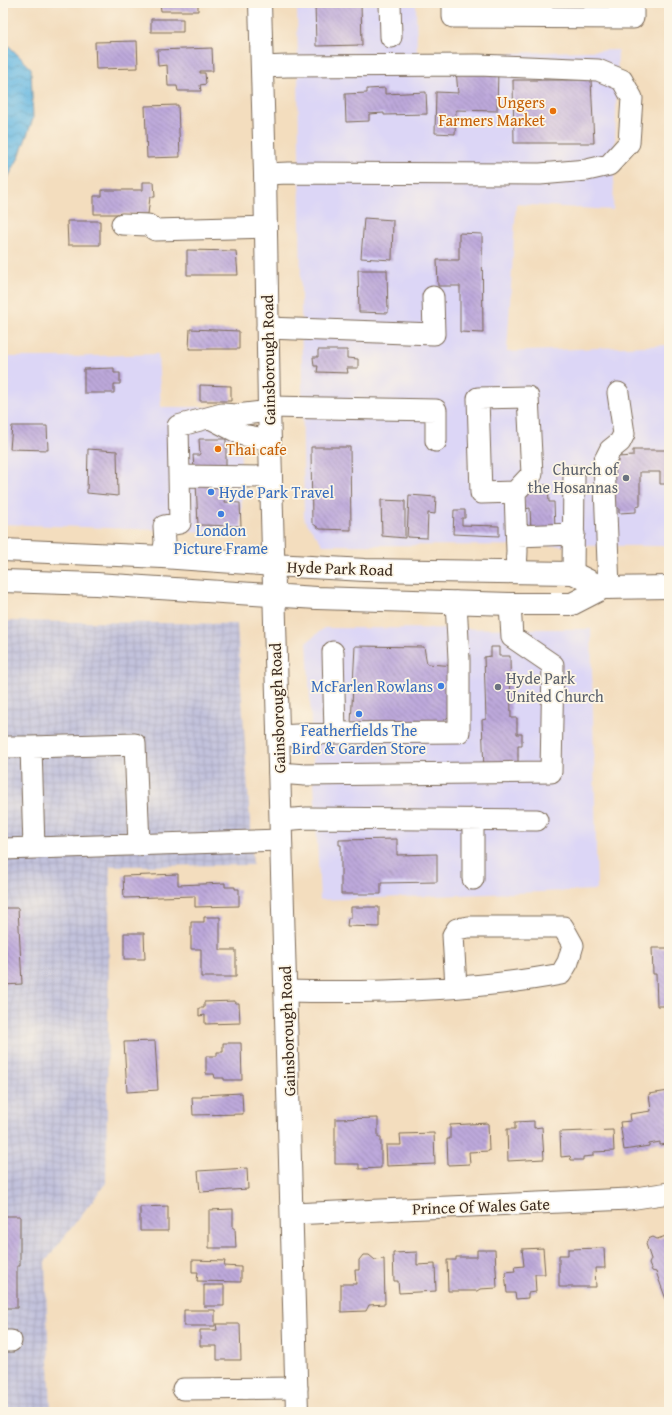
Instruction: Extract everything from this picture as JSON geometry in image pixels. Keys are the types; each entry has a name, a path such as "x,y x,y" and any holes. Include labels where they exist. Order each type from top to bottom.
{"main road":[{"name":"Gainsborough Road","path":"260,3 265,174 269,409 297,1412"},
{"name":"Hyde Park Road","path":"3,550 163,557 365,570 573,573 606,588"},
{"name":"Hyde Park Road","path":"3,581 96,584 317,598 510,604 572,604 606,588 669,587"}],"street":[{"path":"390,3 391,37"},
{"path":"453,3 453,17 633,18 633,3"},
{"path":"262,67 478,65 598,70 622,80 632,98 629,143 609,165 587,170 540,174 265,174"},
{"path":"122,224 148,226 155,230 266,227"},
{"path":"267,328 434,334 433,297"},
{"path":"606,588 604,462 610,450 620,442 624,434 618,393"},
{"path":"516,492 482,493 478,398 528,397 532,474 516,492 516,572"},
{"path":"163,557 165,542 164,526 180,523 178,426 222,414 237,414 269,409 436,410 436,441"},
{"path":"210,418 243,435 270,440"},
{"path":"179,476 271,477"},
{"path":"573,573 574,476"},
{"path":"517,536 574,534"},
{"path":"278,736 335,733 459,732 459,659 456,602"},
{"path":"279,773 305,775 551,772 553,665 512,637 510,604"},
{"path":"333,652 335,733"},
{"path":"3,747 135,744 139,845"},
{"path":"31,746 34,848"},
{"path":"3,849 139,845 281,830 307,818 537,820"},
{"path":"473,819 473,879"},
{"path":"286,991 424,990 456,987 529,980 560,974 568,962 573,945 563,927 468,927 457,929 453,935 456,987"},
{"name":"Prince Of Wales Gate","path":"292,1214 629,1199 669,1193"},
{"path":"183,1389 297,1388"}],"shaded area":[{"path":"297,3 416,3 417,56 618,50 613,210 516,204 507,352 669,345 669,546 323,545 304,519"},
{"path":"158,354 161,407 240,407 242,533 3,524 3,357"},
{"path":"3,621 237,624 253,865 110,866 106,1183 45,1262 51,1412 3,1412"},
{"path":"324,628 591,629 597,890 320,900 307,642"}],"water":[{"path":"3,40 31,68 33,119 19,157 3,187"}],"building":[{"path":"160,3 198,3 198,11 161,11"},
{"path":"315,3 361,3 362,45 316,46"},
{"path":"477,3 609,3 609,8 476,6"},
{"path":"151,19 183,19 183,32 151,32"},
{"path":"137,41 138,68 96,69 95,42"},
{"path":"212,48 213,71 200,71 200,73 205,73 206,84 200,85 201,91 178,91 177,86 168,86 167,65 158,66 157,50"},
{"path":"456,70 498,70 497,111 456,110 455,134 435,133 436,92 458,93"},
{"name":"Ungers Farmers Market","path":"513,80 591,80 594,143 514,143"},
{"path":"385,88 385,94 426,92 427,114 369,114 369,121 346,122 345,94 367,93 367,89"},
{"path":"178,105 180,157 147,158 145,106"},
{"path":"143,182 154,182 155,197 150,197 148,214 94,214 94,196 102,196 102,190 143,190"},
{"path":"364,218 393,220 392,260 361,258"},
{"path":"67,221 100,221 100,245 68,245"},
{"path":"459,233 482,234 483,333 460,332 460,286 438,286 437,260 459,260"},
{"path":"187,250 236,251 238,275 187,275"},
{"path":"358,270 387,270 388,313 359,312"},
{"path":"190,329 239,331 239,349 189,349"},
{"path":"318,350 347,350 347,358 358,359 358,368 347,368 348,373 317,372 318,366 314,366 313,357 318,357"},
{"path":"114,368 114,373 120,373 120,384 114,384 114,393 84,393 84,369"},
{"path":"200,385 231,386 231,401 200,401"},
{"path":"12,426 47,426 48,450 10,449"},
{"path":"199,439 226,439 226,468 194,469 193,455 200,455"},
{"path":"311,447 350,447 351,530 320,529 312,523"},
{"path":"88,449 117,451 118,496 87,493"},
{"name":"Church of the Hosannas","path":"633,450 669,450 669,484 660,484 660,472 640,472 640,506 636,507 636,512 619,513 619,508 613,508 612,462 618,462 618,457 633,456"},
{"path":"196,482 226,482 225,502 240,503 241,526 198,525"},
{"path":"548,485 549,502 554,502 555,529 531,530 530,508 524,509 524,486"},
{"path":"409,495 436,497 435,514 428,513 427,538 407,537"},
{"path":"381,500 405,501 405,538 382,536"},
{"path":"454,510 465,510 465,518 462,518 462,525 499,526 499,536 453,534"},
{"path":"355,646 424,647 427,664 457,666 453,713 437,726 351,724"},
{"name":"Hyde Park United Church","path":"491,647 499,647 499,656 510,656 511,718 517,718 517,734 522,734 522,746 518,746 518,769 484,770 482,720 486,719 484,657 491,656"},
{"path":"397,839 397,855 437,854 437,882 381,883 381,894 341,894 341,845 339,845 339,840"},
{"path":"178,874 178,885 225,883 225,887 235,887 235,889 239,889 239,906 195,907 195,896 124,898 123,876"},
{"path":"351,907 379,907 379,927 347,926 348,918 351,918"},
{"path":"3,908 18,908 22,984 3,985"},
{"path":"204,917 220,917 220,950 236,950 236,977 201,977 201,949 191,949 191,922 204,922"},
{"path":"124,933 144,933 145,959 124,959"},
{"path":"652,948 669,948 669,1006 657,1006 656,974 653,974"},
{"path":"235,1001 235,1003 239,1003 240,1023 205,1024 205,1015 199,1016 199,1008 204,1008 204,1002"},
{"path":"155,1041 158,1090 127,1092 124,1042"},
{"path":"223,1043 241,1043 242,1080 224,1080 224,1078 215,1078 214,1074 206,1074 206,1056 217,1056 217,1052 223,1052"},
{"path":"669,1091 669,1144 660,1145 660,1142 649,1144 649,1146 624,1150 620,1122 631,1121 630,1114 651,1111 649,1094"},
{"path":"242,1093 243,1114 193,1115 192,1097"},
{"path":"378,1118 378,1137 381,1137 381,1168 359,1169 359,1164 335,1164 335,1119"},
{"path":"534,1121 534,1128 542,1127 544,1159 508,1161 507,1129 515,1129 515,1122"},
{"path":"488,1123 489,1151 469,1152 470,1164 448,1165 447,1139 450,1139 450,1125"},
{"path":"613,1130 614,1151 593,1152 593,1156 583,1157 583,1160 571,1160 570,1156 561,1157 560,1132"},
{"path":"434,1133 435,1164 387,1166 386,1145 401,1145 400,1134"},
{"path":"247,1168 248,1189 200,1192 198,1171"},
{"path":"168,1206 168,1231 140,1231 140,1207"},
{"path":"233,1209 233,1228 235,1228 236,1248 209,1248 209,1210"},
{"path":"3,1216 20,1216 20,1266 17,1266 17,1308 3,1308"},
{"path":"669,1235 669,1301 667,1302 656,1272 652,1271 649,1264 651,1259 646,1244 648,1239 653,1237 657,1239"},
{"path":"543,1248 545,1274 535,1274 536,1292 528,1293 528,1298 516,1299 515,1293 507,1293 505,1272 515,1271 514,1267 524,1266 522,1249"},
{"path":"604,1248 605,1268 595,1268 596,1287 559,1287 559,1255 568,1255 568,1249"},
{"path":"477,1250 495,1250 497,1288 480,1289 477,1291 448,1291 447,1260 456,1260 456,1257 477,1257"},
{"path":"417,1252 417,1265 435,1264 436,1291 399,1293 398,1281 394,1281 393,1253"},
{"path":"363,1255 369,1255 375,1260 384,1259 385,1304 369,1305 366,1311 341,1312 341,1284 356,1284 355,1270 359,1270 359,1260"},
{"path":"192,1260 225,1261 224,1266 241,1267 241,1282 197,1281 198,1272 192,1272"},
{"path":"204,1285 224,1285 224,1306 204,1306"},
{"path":"184,1310 215,1310 215,1326 184,1326"},
{"path":"216,1324 240,1324 241,1360 217,1360 217,1346 200,1346 200,1330 217,1330"}],"place":[{"name":"Ungers Farmers Market","path":"553,111"},
{"name":"Thai cafe","path":"218,449"},
{"name":"Church of the Hosannas","path":"626,478"},
{"name":"Hyde Park Travel","path":"211,492"},
{"name":"London Picture Frame","path":"221,514"},
{"name":"McFarlen Rowlans","path":"441,686"},
{"name":"Hyde Park United Church","path":"498,687"},
{"name":"Featherfields The Bird & Garden Store","path":"359,714"}]}
